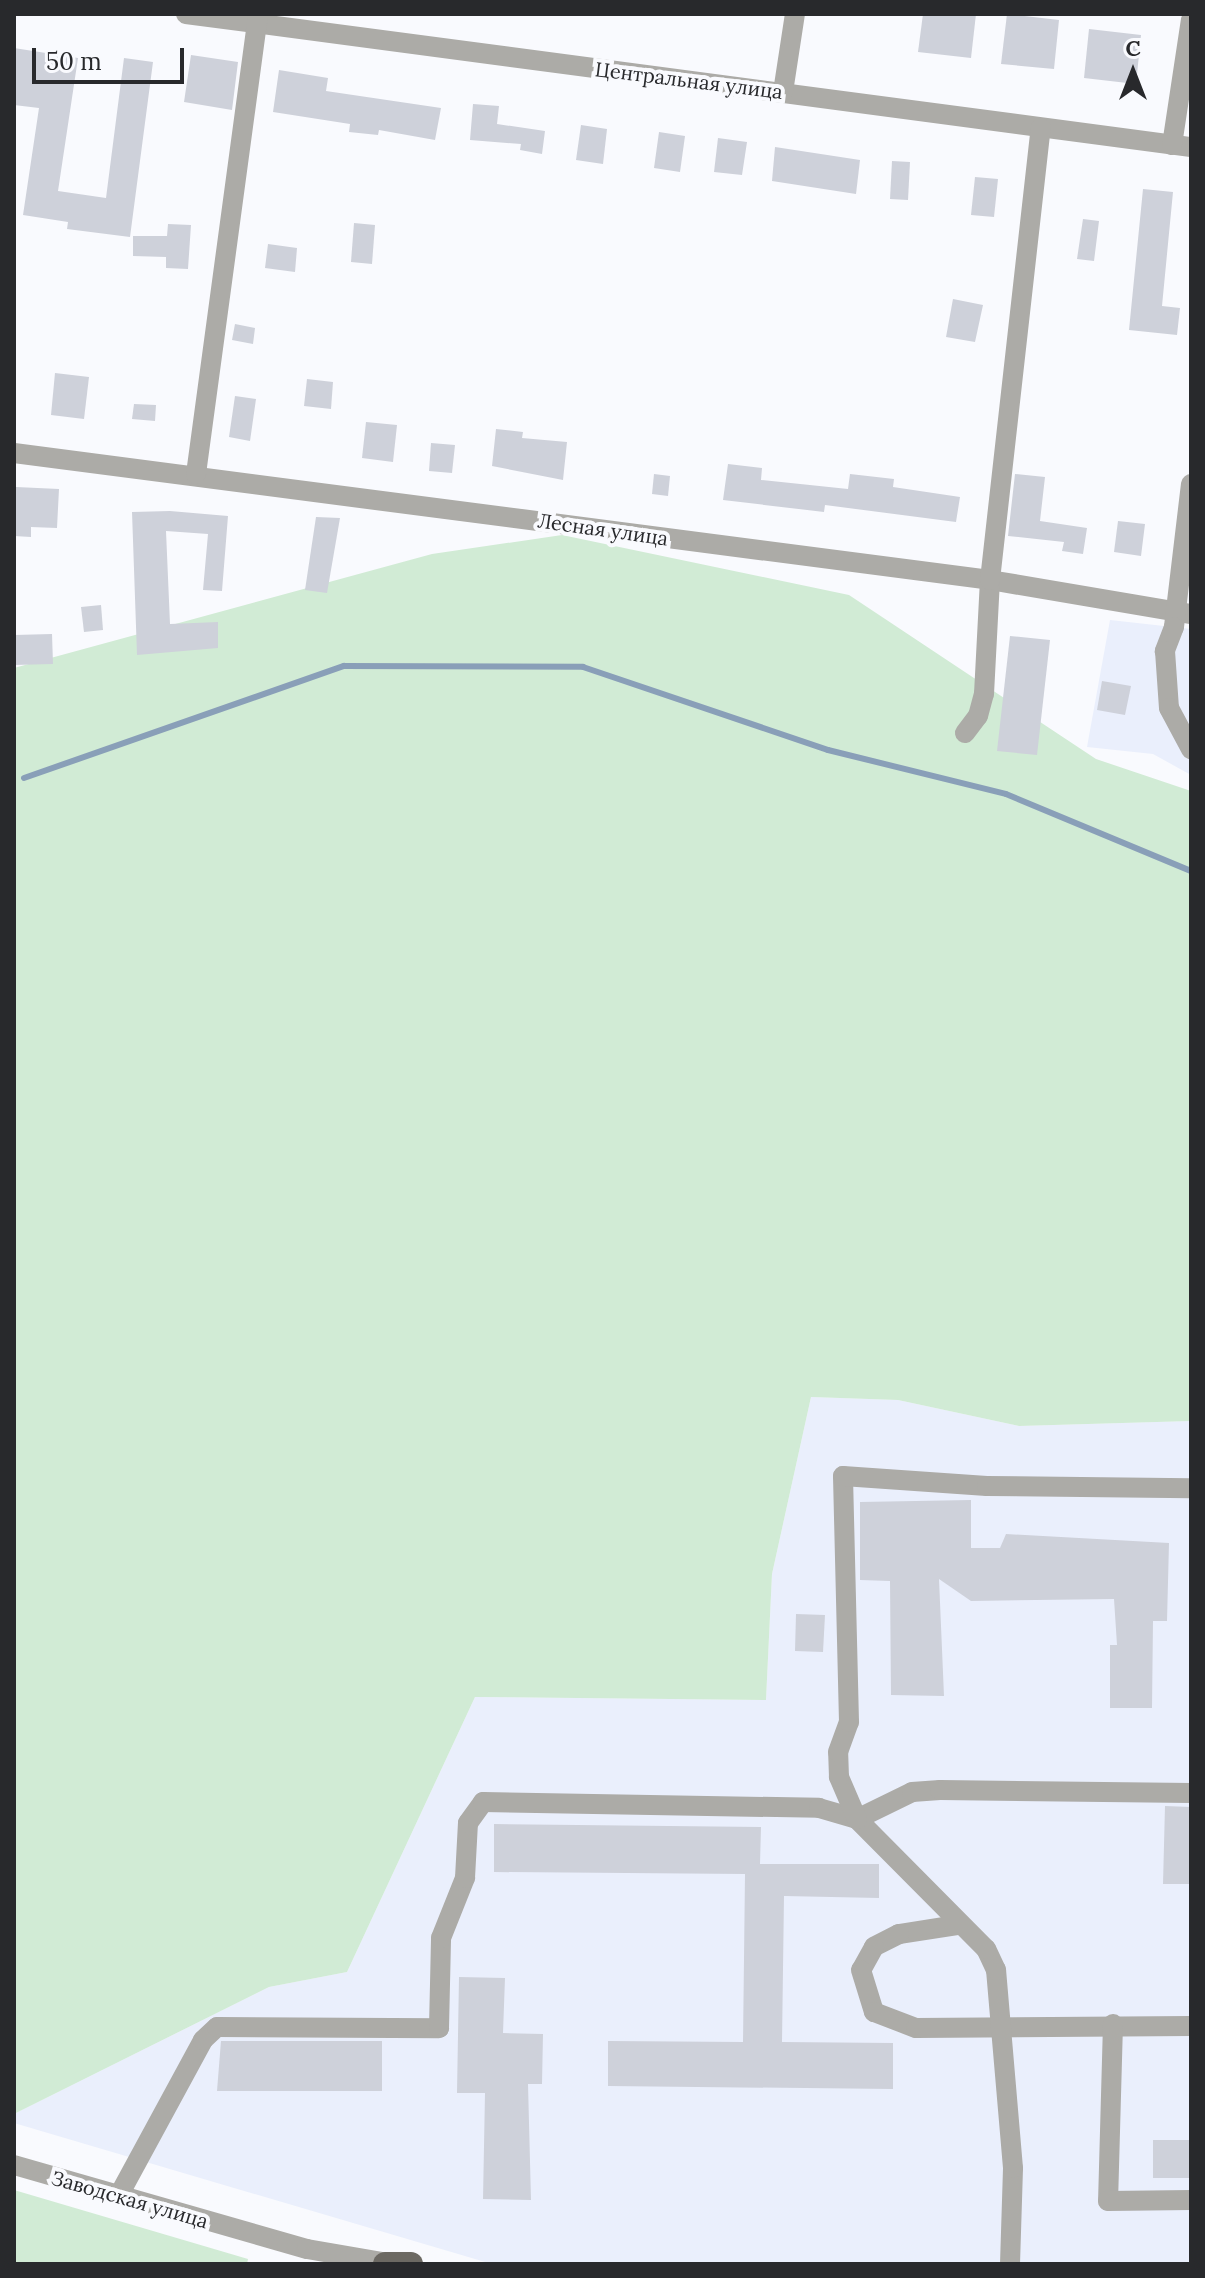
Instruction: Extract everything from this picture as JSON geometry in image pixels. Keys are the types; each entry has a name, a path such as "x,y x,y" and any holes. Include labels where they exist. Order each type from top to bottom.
{"main road":[{"path":"386,2264 411,2264"}],"street":[{"name":"Центральная улица","path":"186,14 257,19 1181,146"},
{"path":"783,92 795,14"},
{"path":"196,474 257,19"},
{"path":"1181,146 1191,19"},
{"path":"965,733 978,716 984,694 990,580 1041,128"},
{"name":"Лесная улица","path":"14,453 196,474 990,580 1182,612"},
{"path":"1191,484 1182,612 1165,651 1169,708 1191,749"},
{"path":"1010,2264 1013,2168 1004,2025 996,1970 986,1949 957,1925 857,1819 839,1777 838,1752 849,1722 843,1476 987,1486 1191,1488"},
{"path":"119,2195 203,2040 217,2027 439,2028 441,1938 465,1878 468,1823 483,1802 819,1808 857,1819 912,1792 1191,1793"},
{"path":"957,1925 899,1934 874,1947 861,1970 866,2000 874,2012 916,2028 1113,2024 1191,2026"},
{"path":"1113,2024 1108,2201 1191,2200"},
{"name":"Заводская улица","path":"14,2165 246,2233"},
{"path":"246,2233 386,2264"},
{"path":"246,2233 317,2264"}],"shaded area":[{"path":"1110,620 1191,629 1191,775 1153,754 1087,747"},
{"path":"811,1397 898,1400 1019,1426 1191,1421 1191,2264 492,2264 14,2123 14,2114 269,1987 347,1972 475,1697 766,1700 772,1574"}],"green space":[{"path":"562,535 849,595 1096,759 1191,791 1191,1421 1019,1426 898,1400 811,1397 772,1574 766,1700 475,1697 347,1972 269,1987 14,2114 14,668 432,554"},
{"path":"14,2190 248,2259 247,2264 14,2264"}],"building":[{"path":"923,14 976,14 971,58 918,52"},
{"path":"1007,14 1059,20 1054,69 1001,64"},
{"path":"1089,29 1141,35 1136,84 1084,78"},
{"path":"14,48 78,58 58,191 106,198 124,58 153,62 130,237 67,229 68,222 23,215 39,108 14,105"},
{"path":"191,55 238,62 232,110 184,102"},
{"path":"279,70 328,78 326,91 441,108 435,140 379,130 378,135 349,132 350,124 273,112"},
{"path":"473,104 499,106 497,124 545,131 542,154 520,150 521,144 470,140"},
{"path":"581,125 607,129 603,164 576,160"},
{"path":"659,132 685,136 680,172 654,168"},
{"path":"718,138 747,142 742,175 714,172"},
{"path":"775,147 860,160 856,194 772,181"},
{"path":"892,161 910,162 908,200 890,199"},
{"path":"975,177 998,179 994,217 971,215"},
{"path":"1143,189 1173,192 1162,306 1180,308 1177,335 1129,330"},
{"path":"1083,219 1099,221 1094,261 1077,259"},
{"path":"354,223 375,225 372,264 351,262"},
{"path":"168,224 191,225 188,269 166,268 166,257 133,256 133,236 167,236"},
{"path":"268,244 297,248 295,272 265,268"},
{"path":"953,299 983,305 975,342 946,337"},
{"path":"235,324 255,328 253,344 232,340"},
{"path":"55,373 89,377 84,419 51,415"},
{"path":"307,379 333,382 331,409 304,406"},
{"path":"235,396 256,399 250,441 229,437"},
{"path":"134,404 156,405 155,421 132,419"},
{"path":"366,422 397,425 393,462 362,458"},
{"path":"496,429 523,432 522,438 567,442 563,480 492,466"},
{"path":"431,443 455,445 452,473 429,471"},
{"path":"728,464 762,468 761,480 848,489 850,474 894,479 893,487 960,497 956,522 825,505 824,512 723,500"},
{"path":"654,474 670,476 668,496 652,494"},
{"path":"1015,474 1045,477 1040,521 1087,528 1083,554 1062,551 1064,542 1008,536"},
{"path":"16,487 59,489 57,528 31,527 31,537 14,536"},
{"path":"170,511 228,516 222,591 203,590 208,534 166,531 170,624 218,622 218,648 137,655 132,512"},
{"path":"316,517 340,518 327,593 305,590"},
{"path":"1118,521 1145,524 1141,556 1114,552"},
{"path":"101,605 103,630 84,632 81,607"},
{"path":"52,634 53,664 14,665 14,635"},
{"path":"1010,636 1050,640 1037,755 997,751"},
{"path":"1102,681 1131,686 1125,715 1097,710"},
{"path":"971,1500 971,1548 1000,1548 1006,1534 1169,1543 1167,1621 1153,1621 1152,1708 1110,1708 1110,1645 1117,1645 1114,1599 971,1601 939,1579 944,1696 891,1695 890,1581 860,1580 860,1502"},
{"path":"796,1614 825,1615 823,1652 795,1651"},
{"path":"1165,1806 1191,1807 1191,1884 1163,1884"},
{"path":"494,1824 761,1827 760,1864 879,1864 879,1898 784,1896 782,2042 893,2043 893,2089 608,2086 608,2041 743,2042 745,1874 494,1872"},
{"path":"459,1977 505,1978 503,2033 543,2034 542,2084 528,2084 531,2200 483,2199 485,2093 457,2093"},
{"path":"221,2041 382,2041 382,2091 217,2091"},
{"path":"1153,2140 1191,2140 1191,2178 1153,2178"}],"waterway":[{"path":"24,778 344,666 583,667 828,750 1006,794 1191,871"}]}
